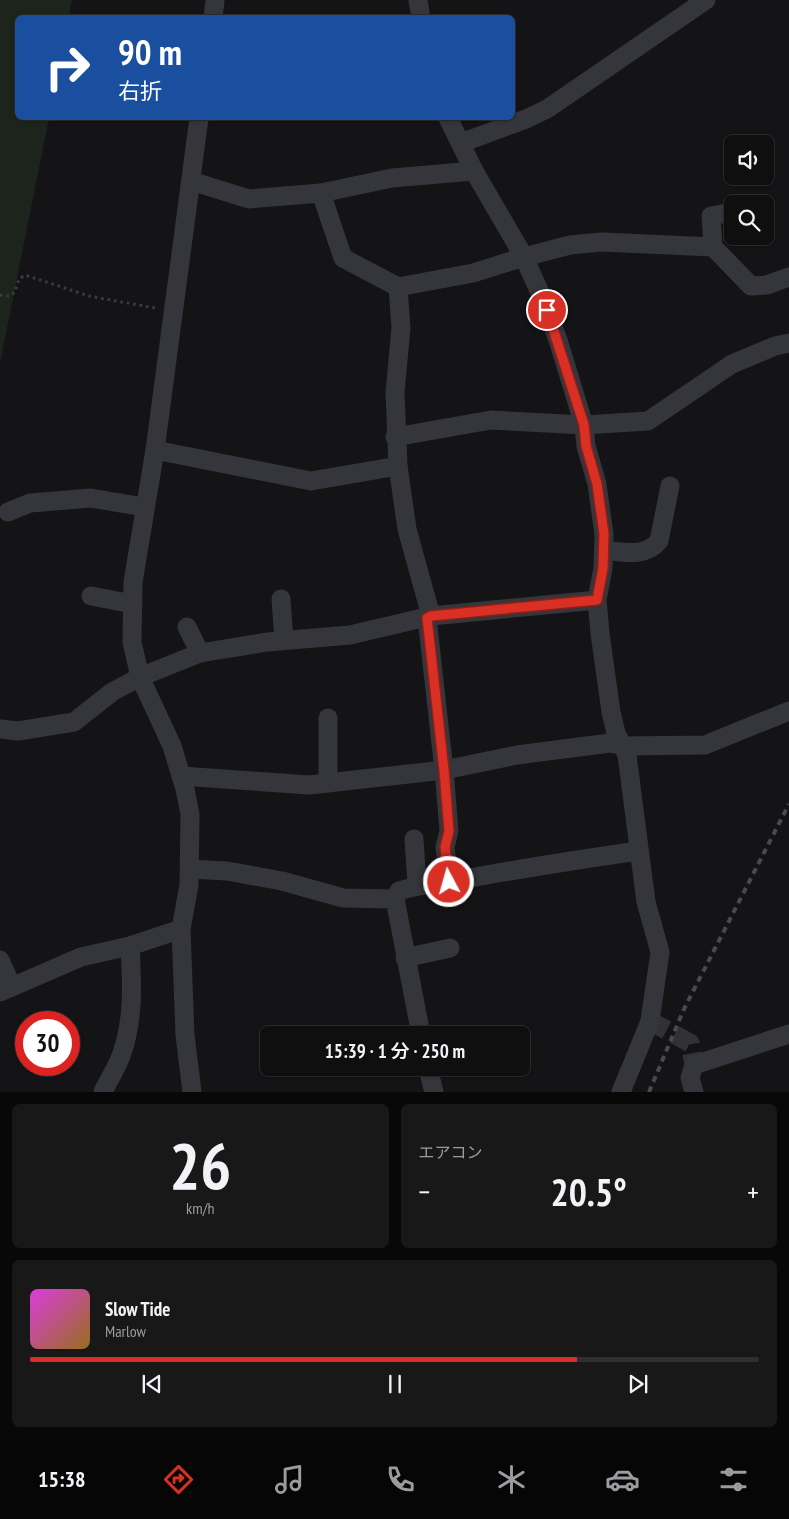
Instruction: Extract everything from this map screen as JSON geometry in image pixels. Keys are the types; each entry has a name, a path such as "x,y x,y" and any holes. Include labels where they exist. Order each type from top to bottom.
{"street":[{"path":"213,15 215,0"},
{"path":"418,0 420,15"},
{"path":"461,142 526,119 548,109 706,0"},
{"path":"192,1092 185,1035 181,929 190,869 190,814 172,746 140,677 132,642 134,582 144,507 155,450 199,120"},
{"path":"449,120 474,171 524,257 542,295 584,425 586,446 597,484 604,534 603,568 597,600 611,712 616,734 624,746 646,902 660,952 650,1021 621,1092"},
{"path":"191,181 249,199 320,193 392,178 474,171"},
{"path":"320,193 343,258 398,287 473,274 524,257 570,245 602,242 713,247"},
{"path":"724,214 711,216 713,247 751,286 767,285 789,277"},
{"path":"398,287 401,328 395,393 395,437 407,529 429,617 449,831 445,847 449,882"},
{"path":"395,437 491,420 584,425 648,421 732,364 775,346 789,343"},
{"path":"155,450 311,481 398,466"},
{"path":"604,550 630,553 644,552 654,547 659,541 670,486"},
{"path":"8,512 30,503 91,498 144,507"},
{"path":"91,596 133,604"},
{"path":"281,599 284,640"},
{"path":"0,729 18,731 74,722 112,692 140,677 200,653 284,640 350,635 429,617 597,600"},
{"path":"187,627 200,653"},
{"path":"181,776 309,785 444,770 517,755 610,743 624,746 705,745 789,711"},
{"path":"328,718 328,783"},
{"path":"414,839 417,884"},
{"path":"419,1026 395,899 399,891 417,884 449,882 522,867 638,851"},
{"path":"190,869 246,874 343,898 395,899"},
{"path":"0,960 6,989 80,958 130,946 181,929"},
{"path":"103,1092 122,1054 130,1022 132,982 130,946"},
{"path":"405,958 450,948"},
{"path":"694,1092 690,1078 694,1065 789,1034"},
{"path":"430,1076 434,1092"}],"path":[{"path":"0,295 10,296 15,292 19,279 25,275 89,296 173,311"}],"shaded area":[{"path":"0,0 72,0 69,15 15,15 15,120 49,120 0,363"}],"tunnel":[{"path":"650,1021 690,1043 694,1065"}],"railway":[{"path":"649,1092 684,1009 789,804"}],"route":[{"path":"449,882 445,847 449,831 444,770 427,618 431,616 597,600 603,568 604,534 597,484 586,446 584,425 547,310"}]}
